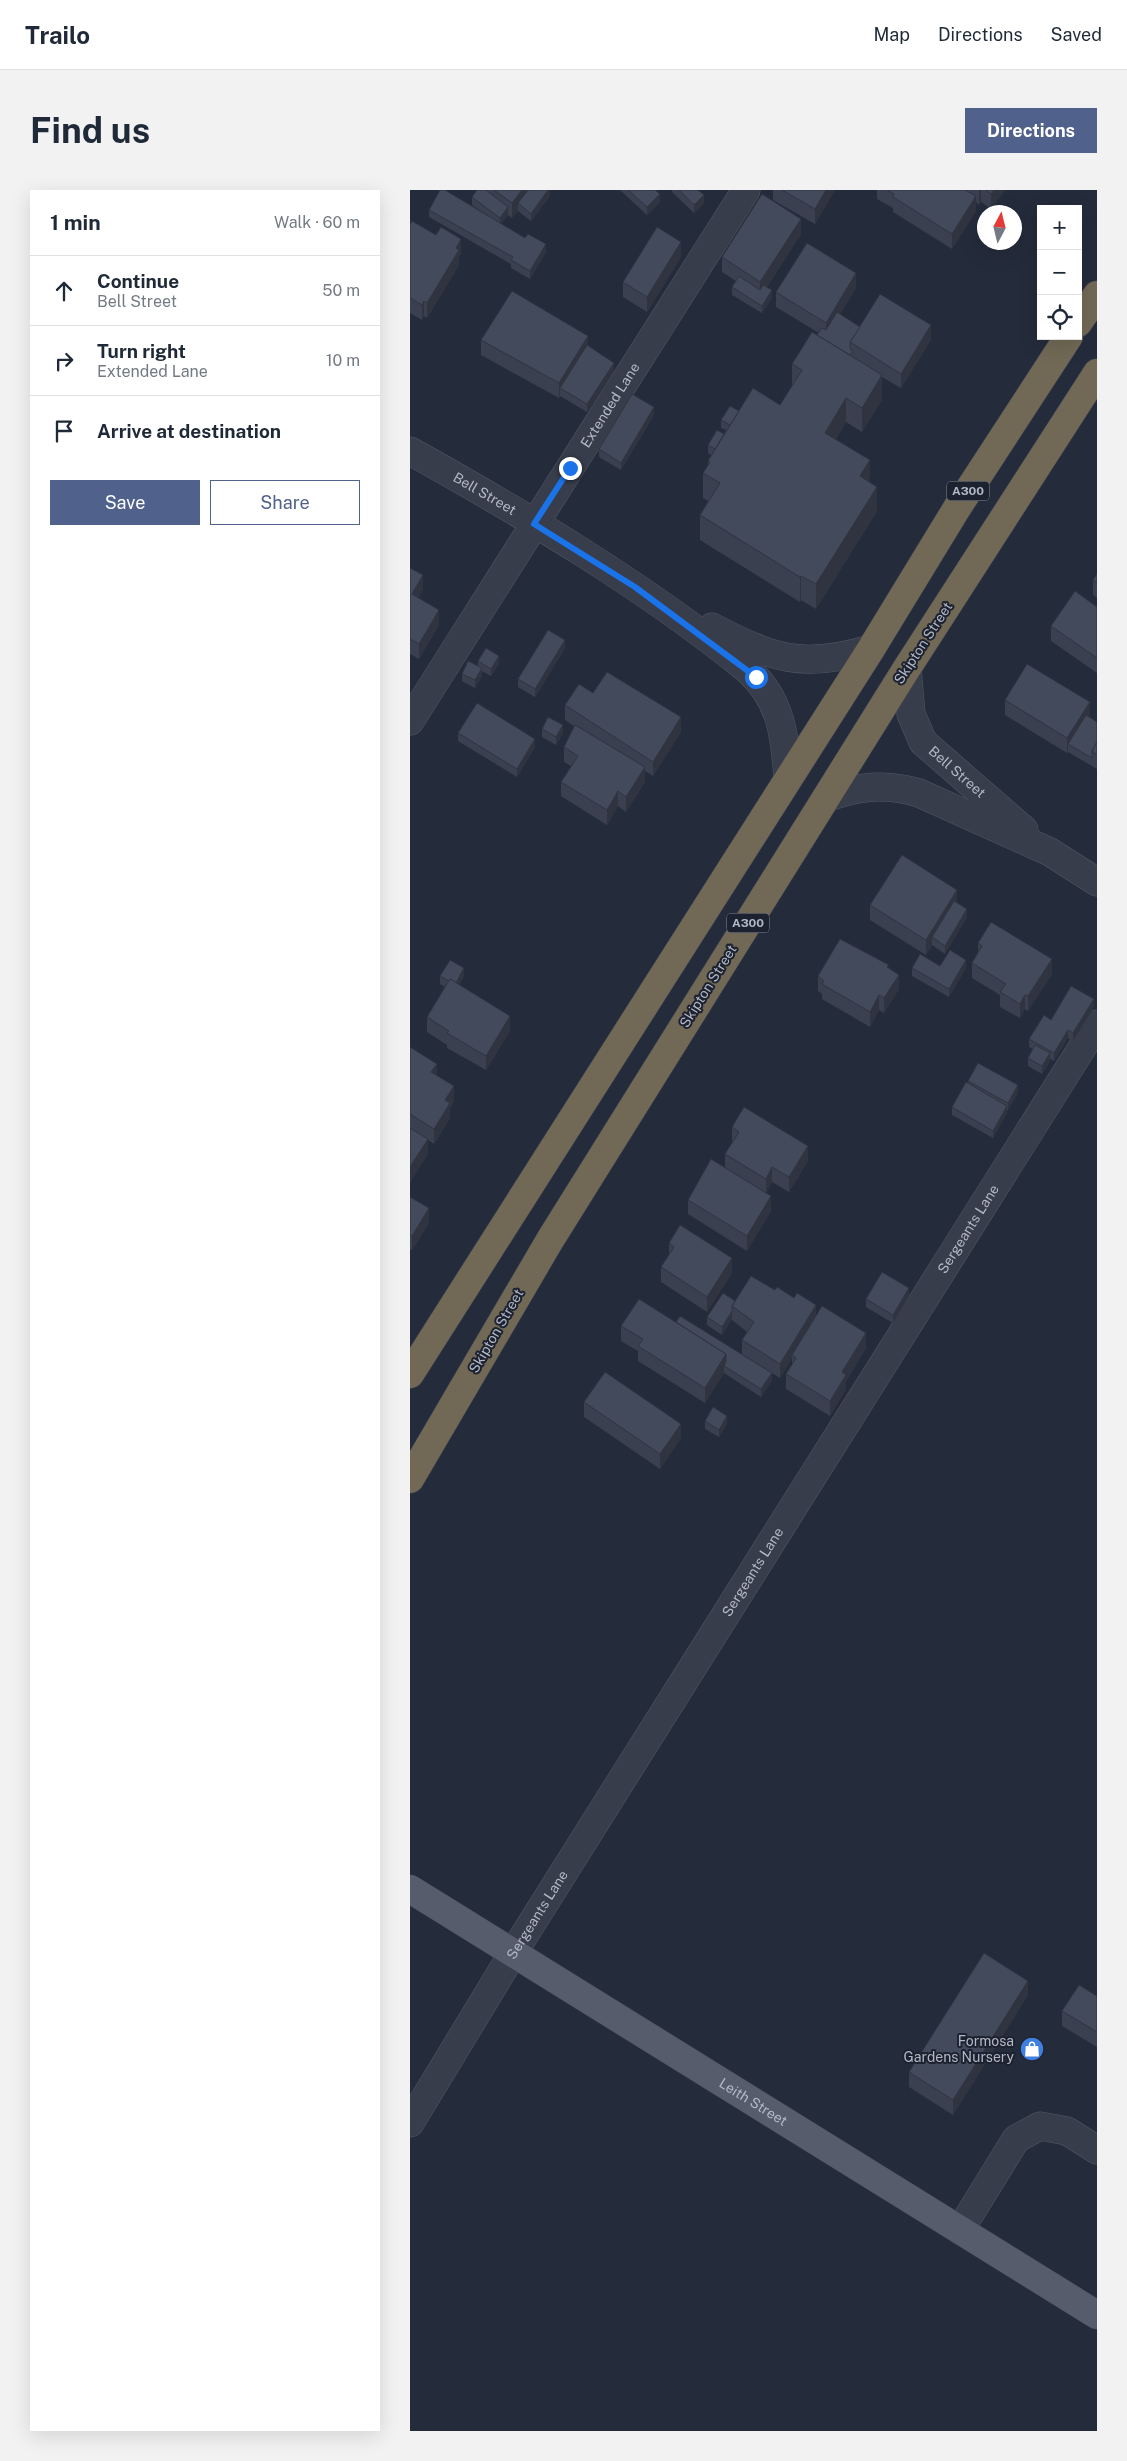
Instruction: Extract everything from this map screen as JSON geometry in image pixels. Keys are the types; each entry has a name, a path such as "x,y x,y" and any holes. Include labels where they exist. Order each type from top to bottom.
{"highway":[{"path":"1082,317 1097,296"},
{"name":"A300","path":"410,1374 870,649 957,508 1066,340"},
{"name":"Skipton Street","path":"410,1479 550,1240 907,668 1097,373"}],"main road":[{"name":"Leith Street","path":"410,1889 1097,2315"}],"street":[{"name":"Extended Lane","path":"410,721 746,190"},
{"name":"Bell Street","path":"410,451 534,524 635,587 736,660 763,685 781,722 788,778"},
{"name":"Bell Street","path":"635,587 736,640 776,656 798,660 818,660 847,656 870,649"},
{"name":"Bell Street","path":"907,668 911,714 923,742 1050,852"},
{"name":"Bell Street","path":"826,798 863,787 900,787 929,797 1050,852 1097,882"},
{"name":"Sergeants Lane","path":"410,2123 513,1953 1097,1024"},
{"path":"960,2230 1016,2139 1040,2126 1067,2131 1097,2150"}],"building":[{"path":"440,190 445,190 525,238 528,234 546,244 530,271 511,260 513,257 429,210"},
{"path":"477,190 486,190 508,207 500,218 472,197"},
{"path":"494,190 522,190 512,203"},
{"path":"528,190 548,190 531,214 518,203"},
{"path":"628,190 655,190 660,194 647,207"},
{"path":"679,190 698,190 704,195 694,205"},
{"path":"782,190 826,190 815,209"},
{"path":"887,190 965,190 976,196 952,234 893,197 894,194"},
{"path":"986,190 994,190 991,194"},
{"path":"762,194 801,219 760,282 722,257"},
{"path":"412,221 436,235 441,227 461,239 456,248 459,250 427,303 424,301 422,305 410,298 410,225"},
{"path":"657,227 681,242 647,297 623,282"},
{"path":"807,243 856,273 826,323 776,292"},
{"path":"739,276 760,290 763,285 772,290 762,306 732,287"},
{"path":"512,291 588,336 559,383 481,340"},
{"path":"880,294 931,325 901,374 850,342"},
{"path":"837,312 860,327 850,342 850,349 853,351 850,355 817,335 822,328 826,330"},
{"path":"812,332 882,375 862,408 846,398 825,433 870,460 860,476 877,487 816,584 800,577 700,515 720,483 703,473 710,462 708,461 753,388 780,405 802,370 792,364"},
{"path":"587,345 614,363 587,404 560,388"},
{"path":"632,394 654,407 621,463 599,449"},
{"path":"730,406 739,411 730,425 721,420"},
{"path":"717,430 724,434 715,449 708,445"},
{"path":"410,568 423,575 412,594 439,610 419,644 410,639"},
{"path":"1097,574 1097,583 1093,580"},
{"path":"1075,591 1097,607 1097,658 1051,626"},
{"path":"548,630 565,640 535,689 518,679"},
{"path":"486,648 499,656 491,669 478,661"},
{"path":"468,661 482,668 475,680 462,674"},
{"path":"1027,664 1090,702 1067,738 1005,700"},
{"path":"607,672 681,717 653,762 565,705 579,684 593,693"},
{"path":"477,703 535,739 517,769 458,733"},
{"path":"1086,715 1097,722 1097,742 1092,751 1092,758 1068,744"},
{"path":"548,717 563,725 556,737 542,729"},
{"path":"575,725 645,767 626,797 618,791 607,810 561,782 578,756 564,747"},
{"path":"1097,742 1097,755 1092,751"},
{"path":"902,855 957,890 926,940 870,905"},
{"path":"954,901 967,909 945,946 932,937"},
{"path":"991,922 1052,959 1028,996 1025,995 1020,1004 1000,992 1006,984 972,963 982,946 978,943"},
{"path":"840,939 889,965 887,967 899,975 884,998 879,995 870,1012 822,984 824,981 818,976"},
{"path":"950,950 966,960 949,989 912,968 920,954 940,966"},
{"path":"450,960 464,968 456,983 440,976"},
{"path":"450,979 510,1016 486,1056 447,1033 449,1031 427,1017"},
{"path":"1071,986 1094,999 1073,1033 1068,1030 1054,1053 1029,1039 1044,1015 1051,1020"},
{"path":"1035,1045 1050,1053 1042,1066 1028,1058"},
{"path":"410,1047 437,1064 431,1072 454,1086 445,1100 450,1103 434,1129 410,1114"},
{"path":"978,1063 1018,1085 1008,1103 968,1081"},
{"path":"966,1082 1007,1106 993,1131 952,1107"},
{"path":"744,1107 808,1146 789,1177 772,1167 766,1179 725,1154 739,1132 732,1127"},
{"path":"410,1128 428,1139 410,1167"},
{"path":"711,1159 771,1196 747,1236 688,1200"},
{"path":"410,1197 429,1208 412,1236 410,1235"},
{"path":"680,1225 732,1258 707,1297 661,1267 674,1247 669,1243"},
{"path":"882,1272 909,1288 893,1315 866,1299"},
{"path":"751,1276 775,1290 777,1287 794,1298 797,1293 816,1305 780,1364 742,1340 754,1322 732,1306"},
{"path":"723,1293 735,1301 732,1311 722,1327 707,1317"},
{"path":"639,1299 726,1354 705,1388 638,1346 643,1339 621,1326"},
{"path":"822,1306 866,1333 842,1372 846,1375 830,1401 786,1374 796,1358 792,1355"},
{"path":"680,1316 772,1373 761,1389 724,1366 726,1354 676,1322"},
{"path":"605,1372 681,1424 660,1454 584,1402"},
{"path":"713,1407 727,1416 719,1430 705,1421"},
{"path":"984,1953 1028,1981 953,2100 909,2072"},
{"path":"1079,1985 1097,1996 1097,2032 1062,2011"}],"place":[{"name":"Formosa Gardens Nursery","path":"1032,2049"}],"route":[{"path":"570,468 534,524 635,587 736,660 756,677"}]}
